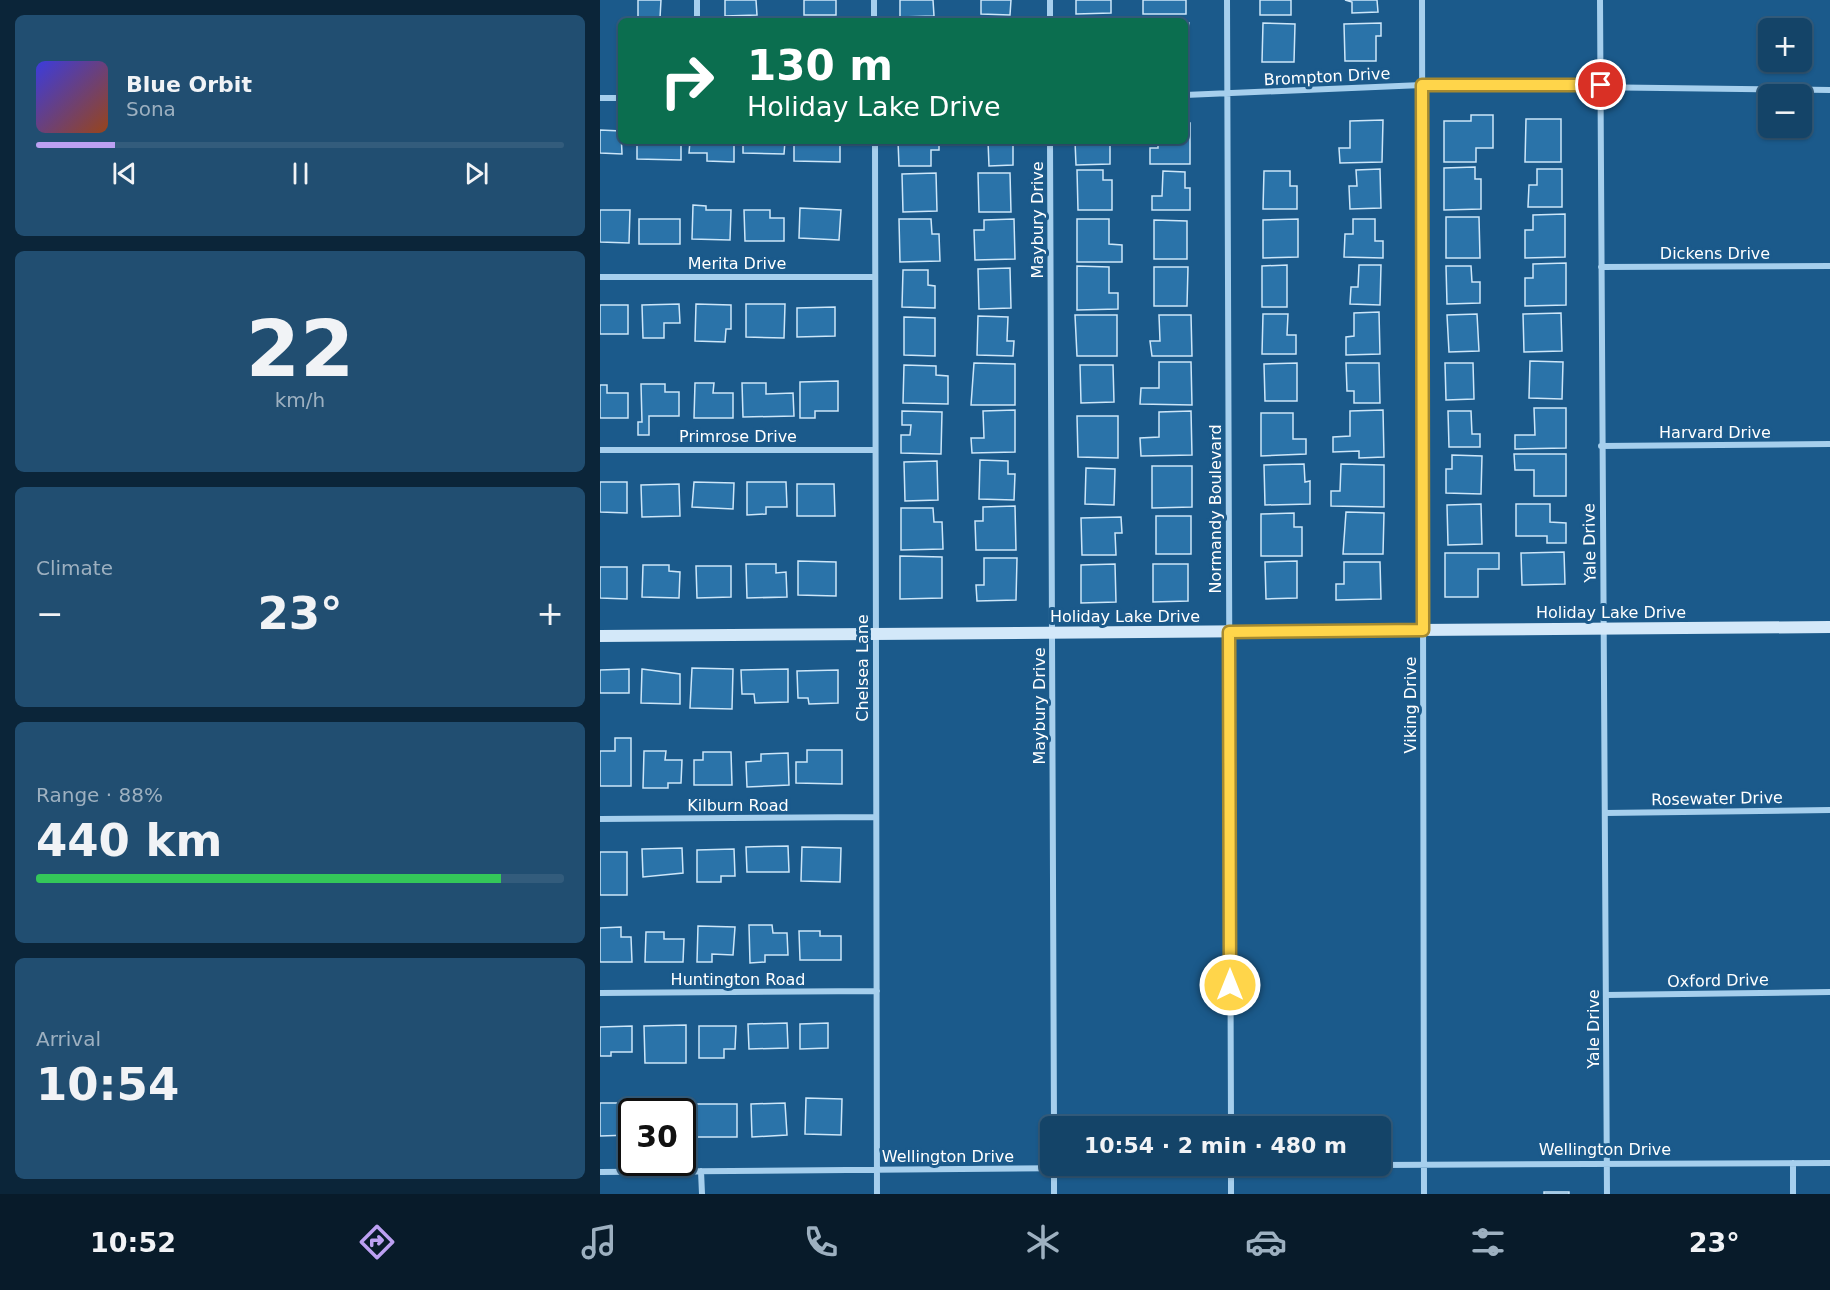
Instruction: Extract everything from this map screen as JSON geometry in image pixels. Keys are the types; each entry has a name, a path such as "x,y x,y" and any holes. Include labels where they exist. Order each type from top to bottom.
{"street":[{"path":"697,0 697,18"},
{"path":"874,0 874,18"},
{"path":"1050,0 1050,18"},
{"name":"Normandy Boulevard","path":"1227,0 1231,1116"},
{"name":"Viking Drive","path":"1422,0 1424,1194"},
{"name":"Yale Drive","path":"1600,0 1607,1194"},
{"name":"Brompton Drive","path":"1188,95 1422,85 1601,85 1830,90"},
{"path":"600,98 618,98"},
{"name":"Chelsea Lane","path":"875,144 877,1194"},
{"name":"Maybury Drive","path":"1050,144 1054,1116"},
{"name":"Dickens Drive","path":"1601,267 1830,266"},
{"name":"Merita Drive","path":"600,277 875,277"},
{"name":"Harvard Drive","path":"1601,446 1830,444"},
{"name":"Primrose Drive","path":"600,450 875,450"},
{"name":"Holiday Lake Drive","path":"600,636 1830,627"},
{"name":"Rosewater Drive","path":"1605,813 1830,810"},
{"name":"Kilburn Road","path":"600,819 876,818"},
{"name":"Huntington Road","path":"600,993 877,991"},
{"name":"Oxford Drive","path":"1606,995 1830,992"},
{"name":"Wellington Drive","path":"1391,1165 1607,1162 1830,1163"},
{"path":"1793,1163 1793,1194"},
{"name":"Wellington Drive","path":"600,1172 1040,1167"},
{"path":"701,1171 702,1194"},
{"path":"1054,1176 1054,1194"},
{"path":"1231,1176 1231,1194"}],"building":[{"path":"638,0 661,0 660,18 638,17"},
{"path":"725,0 756,0 757,15 725,16"},
{"path":"804,0 836,0 836,15 804,15"},
{"path":"900,0 933,0 934,16 900,17"},
{"path":"981,0 1011,0 1010,15 981,14"},
{"path":"1076,0 1111,0 1111,13 1076,14"},
{"path":"1143,0 1186,0 1186,14 1143,14"},
{"path":"1260,0 1291,0 1291,15 1260,15"},
{"path":"1345,0 1377,0 1378,12 1352,13 1352,2"},
{"path":"1263,23 1295,24 1294,62 1262,62"},
{"path":"1381,23 1381,36 1376,36 1376,61 1345,61 1344,24"},
{"path":"1471,115 1493,115 1493,148 1476,148 1476,162 1444,162 1444,121 1471,121"},
{"path":"1526,119 1561,119 1561,162 1525,162"},
{"path":"1383,120 1382,162 1340,163 1339,148 1350,148 1350,121"},
{"path":"1188,123 1190,123 1190,164 1150,164 1150,148 1158,148 1158,144 1188,144"},
{"path":"600,130 618,131 618,144 622,144 622,154 600,153"},
{"path":"637,144 681,144 681,160 637,159"},
{"path":"690,144 734,144 734,162 707,161 707,153 689,153"},
{"path":"743,144 785,144 784,154 743,153"},
{"path":"794,144 840,144 840,162 794,161"},
{"path":"898,144 939,144 939,150 931,150 931,166 899,166"},
{"path":"988,144 1013,144 1013,165 989,166"},
{"path":"1075,144 1110,144 1110,164 1076,165"},
{"path":"1475,167 1475,179 1481,179 1481,209 1444,210 1444,168"},
{"path":"1380,169 1381,208 1350,209 1349,186 1357,186 1356,170"},
{"path":"1537,169 1562,169 1562,207 1528,207 1529,185 1537,185"},
{"path":"1077,170 1103,170 1103,180 1112,180 1112,210 1078,210"},
{"path":"1163,171 1185,172 1185,188 1190,188 1190,210 1152,210 1152,196 1162,196"},
{"path":"1264,171 1290,171 1290,186 1297,186 1297,209 1263,209"},
{"path":"936,173 937,211 903,212 902,174"},
{"path":"978,173 1010,173 1011,212 979,212"},
{"path":"693,205 706,206 706,210 731,210 730,240 692,239"},
{"path":"800,208 841,210 839,240 799,238"},
{"path":"600,210 630,210 629,243 600,242"},
{"path":"744,210 770,210 770,218 784,218 784,241 745,241"},
{"path":"1565,214 1565,257 1525,258 1525,230 1533,230 1533,215"},
{"path":"1446,217 1479,217 1480,258 1446,258"},
{"path":"639,219 680,219 680,244 639,244"},
{"path":"899,219 931,219 932,234 939,234 940,261 900,262"},
{"path":"1014,219 1015,259 975,260 974,230 984,230 984,220"},
{"path":"1077,219 1109,219 1109,244 1122,245 1122,262 1077,262"},
{"path":"1298,219 1298,257 1263,258 1263,220"},
{"path":"1353,219 1375,219 1375,241 1383,241 1383,258 1344,257 1345,234 1353,234"},
{"path":"1154,220 1187,221 1187,259 1154,259"},
{"path":"1566,263 1566,305 1525,306 1525,278 1533,278 1533,264"},
{"path":"1287,265 1287,307 1262,307 1262,266"},
{"path":"1359,265 1381,265 1380,305 1350,304 1351,287 1358,287"},
{"path":"1077,266 1109,267 1109,293 1118,293 1118,309 1077,310"},
{"path":"1446,266 1471,266 1472,282 1480,282 1480,303 1447,304"},
{"path":"1154,267 1188,267 1187,306 1154,306"},
{"path":"1010,268 1011,308 979,309 978,269"},
{"path":"903,270 928,270 928,285 935,286 935,308 902,307"},
{"path":"679,304 680,323 664,323 664,338 643,338 642,305"},
{"path":"696,304 731,305 731,329 726,329 725,342 695,341"},
{"path":"746,304 785,304 784,338 746,337"},
{"path":"600,305 628,305 628,334 600,334"},
{"path":"835,307 835,336 797,337 797,308"},
{"path":"1379,312 1380,354 1346,355 1346,337 1354,336 1354,313"},
{"path":"1561,313 1562,351 1524,352 1523,314"},
{"path":"1263,314 1288,314 1287,335 1296,335 1296,354 1262,354"},
{"path":"1477,314 1479,351 1449,352 1447,315"},
{"path":"1075,315 1117,315 1117,356 1077,356"},
{"path":"1159,315 1191,315 1192,356 1152,356 1150,341 1160,341"},
{"path":"978,316 1008,317 1007,341 1014,341 1013,356 977,355"},
{"path":"904,317 935,318 935,356 904,355"},
{"path":"1530,361 1563,362 1562,399 1529,398"},
{"path":"1159,362 1191,362 1192,405 1140,404 1141,388 1159,388"},
{"path":"974,363 1015,364 1015,405 971,405"},
{"path":"1297,363 1297,401 1265,401 1264,364"},
{"path":"1346,363 1379,363 1380,403 1354,403 1354,391 1347,391"},
{"path":"1445,363 1473,363 1474,399 1446,400"},
{"path":"904,365 936,366 936,375 948,376 948,404 903,403"},
{"path":"1080,365 1113,365 1114,402 1081,403"},
{"path":"838,381 838,411 815,411 815,418 800,418 800,382"},
{"path":"695,383 714,383 713,393 733,393 733,418 694,418"},
{"path":"742,383 766,383 766,394 793,393 794,416 743,417"},
{"path":"641,384 665,384 665,392 679,392 679,416 649,416 649,435 638,435 638,422 642,422"},
{"path":"600,385 607,385 607,393 628,393 628,418 600,418"},
{"path":"1534,408 1566,408 1566,448 1515,449 1515,435 1535,435"},
{"path":"1015,410 1015,452 972,453 971,438 984,438 983,411"},
{"path":"1383,410 1384,457 1359,458 1359,451 1333,452 1333,437 1350,436 1350,411"},
{"path":"902,411 942,412 941,454 901,453 901,435 910,435 911,425 902,425"},
{"path":"1191,411 1192,455 1141,456 1140,438 1159,437 1159,412"},
{"path":"1448,411 1471,411 1472,434 1480,434 1480,447 1449,447"},
{"path":"1261,413 1293,413 1293,439 1306,439 1306,454 1261,456"},
{"path":"1077,416 1118,416 1118,458 1078,457"},
{"path":"1514,454 1566,454 1566,496 1534,496 1534,470 1515,470"},
{"path":"1452,455 1482,456 1481,494 1446,493 1446,469 1452,469"},
{"path":"980,460 1008,461 1008,474 1015,474 1014,500 979,499"},
{"path":"937,461 938,500 905,501 904,462"},
{"path":"1304,464 1305,482 1310,481 1310,504 1265,505 1264,465"},
{"path":"1341,464 1384,465 1384,507 1331,506 1331,491 1340,491"},
{"path":"1152,466 1192,466 1192,507 1152,508"},
{"path":"1086,468 1115,469 1114,505 1085,504"},
{"path":"600,482 627,482 627,513 600,512"},
{"path":"694,482 734,483 733,509 692,507"},
{"path":"747,482 786,482 787,507 766,507 766,514 747,515"},
{"path":"679,484 680,516 642,517 641,485"},
{"path":"797,484 834,484 835,516 797,516"},
{"path":"1481,504 1482,544 1448,545 1447,505"},
{"path":"1516,504 1550,504 1550,522 1566,523 1566,543 1547,543 1547,536 1516,536"},
{"path":"1015,506 1016,550 976,550 975,521 983,521 983,507"},
{"path":"901,508 933,508 934,522 942,522 943,549 901,550"},
{"path":"1346,512 1384,513 1383,554 1343,554"},
{"path":"1294,513 1294,527 1302,527 1302,556 1261,556 1261,514"},
{"path":"1156,516 1191,516 1191,554 1156,554"},
{"path":"1121,517 1122,533 1115,533 1116,555 1082,555 1081,518"},
{"path":"1564,552 1565,584 1522,585 1521,553"},
{"path":"1445,553 1499,553 1499,569 1478,569 1478,597 1445,597"},
{"path":"900,556 942,557 942,598 900,599"},
{"path":"984,558 1017,558 1016,600 977,601 976,585 984,585"},
{"path":"798,561 836,562 836,596 798,595"},
{"path":"1297,561 1297,598 1266,599 1265,562"},
{"path":"1344,562 1380,562 1381,599 1336,600 1336,584 1344,584"},
{"path":"746,564 776,564 776,573 786,572 787,597 747,598"},
{"path":"1115,564 1116,602 1081,603 1081,565"},
{"path":"1153,564 1188,564 1188,601 1153,602"},
{"path":"643,565 669,565 669,571 680,572 679,598 642,597"},
{"path":"696,566 731,566 731,597 697,598"},
{"path":"600,567 627,567 627,599 600,598"},
{"path":"692,668 733,669 732,709 690,708"},
{"path":"629,669 629,693 600,693 600,670"},
{"path":"642,669 680,674 680,704 641,703"},
{"path":"788,669 788,702 755,703 754,694 742,694 741,670"},
{"path":"838,670 838,703 809,704 808,698 798,698 797,671"},
{"path":"615,738 631,738 631,786 600,786 600,751 615,751"},
{"path":"807,750 842,750 842,784 796,783 796,762 807,762"},
{"path":"644,751 666,751 665,760 682,760 681,783 668,783 668,788 643,788"},
{"path":"703,752 731,752 732,785 694,785 694,760 703,760"},
{"path":"788,753 789,785 747,787 746,762 761,761 761,754"},
{"path":"788,846 789,872 747,872 746,847"},
{"path":"802,847 841,848 840,882 801,881"},
{"path":"682,848 683,873 643,877 642,849"},
{"path":"734,849 735,876 721,876 721,882 697,882 697,850"},
{"path":"600,852 627,852 627,895 600,895"},
{"path":"749,925 772,925 773,933 787,933 788,955 765,955 765,962 750,963"},
{"path":"698,926 735,927 733,955 712,954 712,962 697,962"},
{"path":"621,927 621,937 631,937 632,962 600,962 600,928"},
{"path":"799,931 820,931 820,936 841,936 841,960 800,960"},
{"path":"646,932 664,932 664,939 684,939 683,962 645,962"},
{"path":"787,1023 788,1048 749,1049 748,1024"},
{"path":"828,1023 828,1048 800,1049 800,1024"},
{"path":"686,1025 686,1063 645,1063 644,1026"},
{"path":"632,1026 632,1052 611,1052 611,1056 600,1056 600,1027"},
{"path":"699,1026 736,1026 735,1049 724,1049 724,1058 699,1058"},
{"path":"806,1098 842,1099 841,1135 805,1134"},
{"path":"600,1103 618,1103 618,1135 600,1136"},
{"path":"785,1103 787,1135 752,1137 751,1104"},
{"path":"696,1104 737,1104 737,1137 696,1137"},
{"path":"1544,1192 1569,1192 1569,1194 1544,1194"}],"route":[{"path":"1230,985 1229,632 1423,630 1422,85 1601,85"}]}
